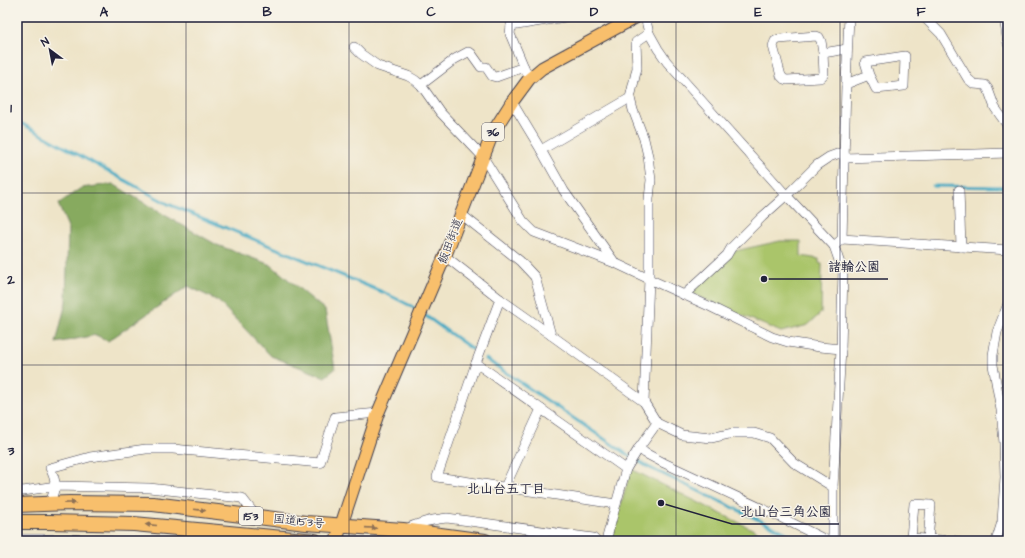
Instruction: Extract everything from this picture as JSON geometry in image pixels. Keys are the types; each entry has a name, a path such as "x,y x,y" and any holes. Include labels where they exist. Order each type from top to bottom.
{"highway":[{"name":"国道153号","path":"17,505 69,503 153,504 306,523 403,530 485,541"},
{"name":"国道153号","path":"17,522 134,524 268,539 315,541"}],"main road":[{"name":"飯田街道","path":"341,526 378,413 445,256 493,132 529,79 542,68 636,17"},
{"name":"36","path":"336,541 341,526"}],"street":[{"path":"529,79 510,34 511,22 565,17"},
{"path":"637,450 824,539 833,541 833,487 841,349 843,272 834,246 786,195 667,62 649,33 645,17"},
{"path":"842,239 848,17"},
{"path":"924,17 941,34 968,79 974,84 985,85 995,108 1008,126"},
{"path":"1004,17 1008,44"},
{"path":"644,402 649,280 649,199 651,180 644,138 630,98 637,68 636,42 649,33"},
{"path":"816,36 819,37 821,41 823,53 824,74 820,78 786,80 781,76 773,46 775,41 779,39 816,36"},
{"path":"354,47 378,66 408,76 421,85 440,112 483,157 523,221 534,232 615,263 772,337 788,342 841,349"},
{"path":"823,53 847,49"},
{"path":"421,85 455,59 468,52 472,53 481,67 486,67 492,76 496,77 524,67"},
{"path":"905,56 904,86 876,90 869,76 865,62 905,56"},
{"path":"846,84 869,76"},
{"path":"541,150 630,98"},
{"path":"512,102 564,190 615,263"},
{"path":"684,295 727,255 731,248 817,165 833,155 1008,153"},
{"path":"959,190 961,247"},
{"path":"461,214 520,261 535,277 551,335"},
{"path":"834,246 842,239 1008,250"},
{"path":"445,256 500,299 644,402 657,423 682,435 711,438 733,433 754,433 770,438 794,462 833,487"},
{"path":"500,299 476,363 437,477 616,504"},
{"path":"996,541 1002,522 1004,443 1001,410 993,365 993,355 997,332 1008,304"},
{"path":"476,363 541,409 628,466"},
{"path":"505,487 541,409"},
{"path":"50,504 56,486 50,468 90,457 146,449 173,449 320,463 335,417 378,413"},
{"path":"606,541 628,466 637,450 657,423"},
{"path":"17,490 22,491 56,486 149,488 242,498 256,516"},
{"path":"403,530 415,524 447,518 593,538 596,541"},
{"path":"17,538 110,541"},
{"path":"928,540 956,541"}],"green space":[{"path":"113,184 217,245 271,265 325,310 335,369 325,377 271,356 218,301 188,286 108,341 96,335 56,343 66,302 68,227 58,204 81,188"},
{"path":"780,241 801,241 801,256 819,259 819,263 822,264 821,313 808,325 781,332 690,293 735,251"},
{"path":"631,469 776,541 644,541 612,537"}],"waterway":[{"path":"17,121 168,204 385,293 418,311"},
{"path":"933,186 1008,187"},
{"path":"423,314 472,349"},
{"path":"486,359 648,467 801,541"}],"place":[{"name":"諸輪公園","path":"764,279"},
{"name":"北山台三角公園","path":"661,503"}],"district":[{"name":"北山台五丁目","path":"506,488"}]}
